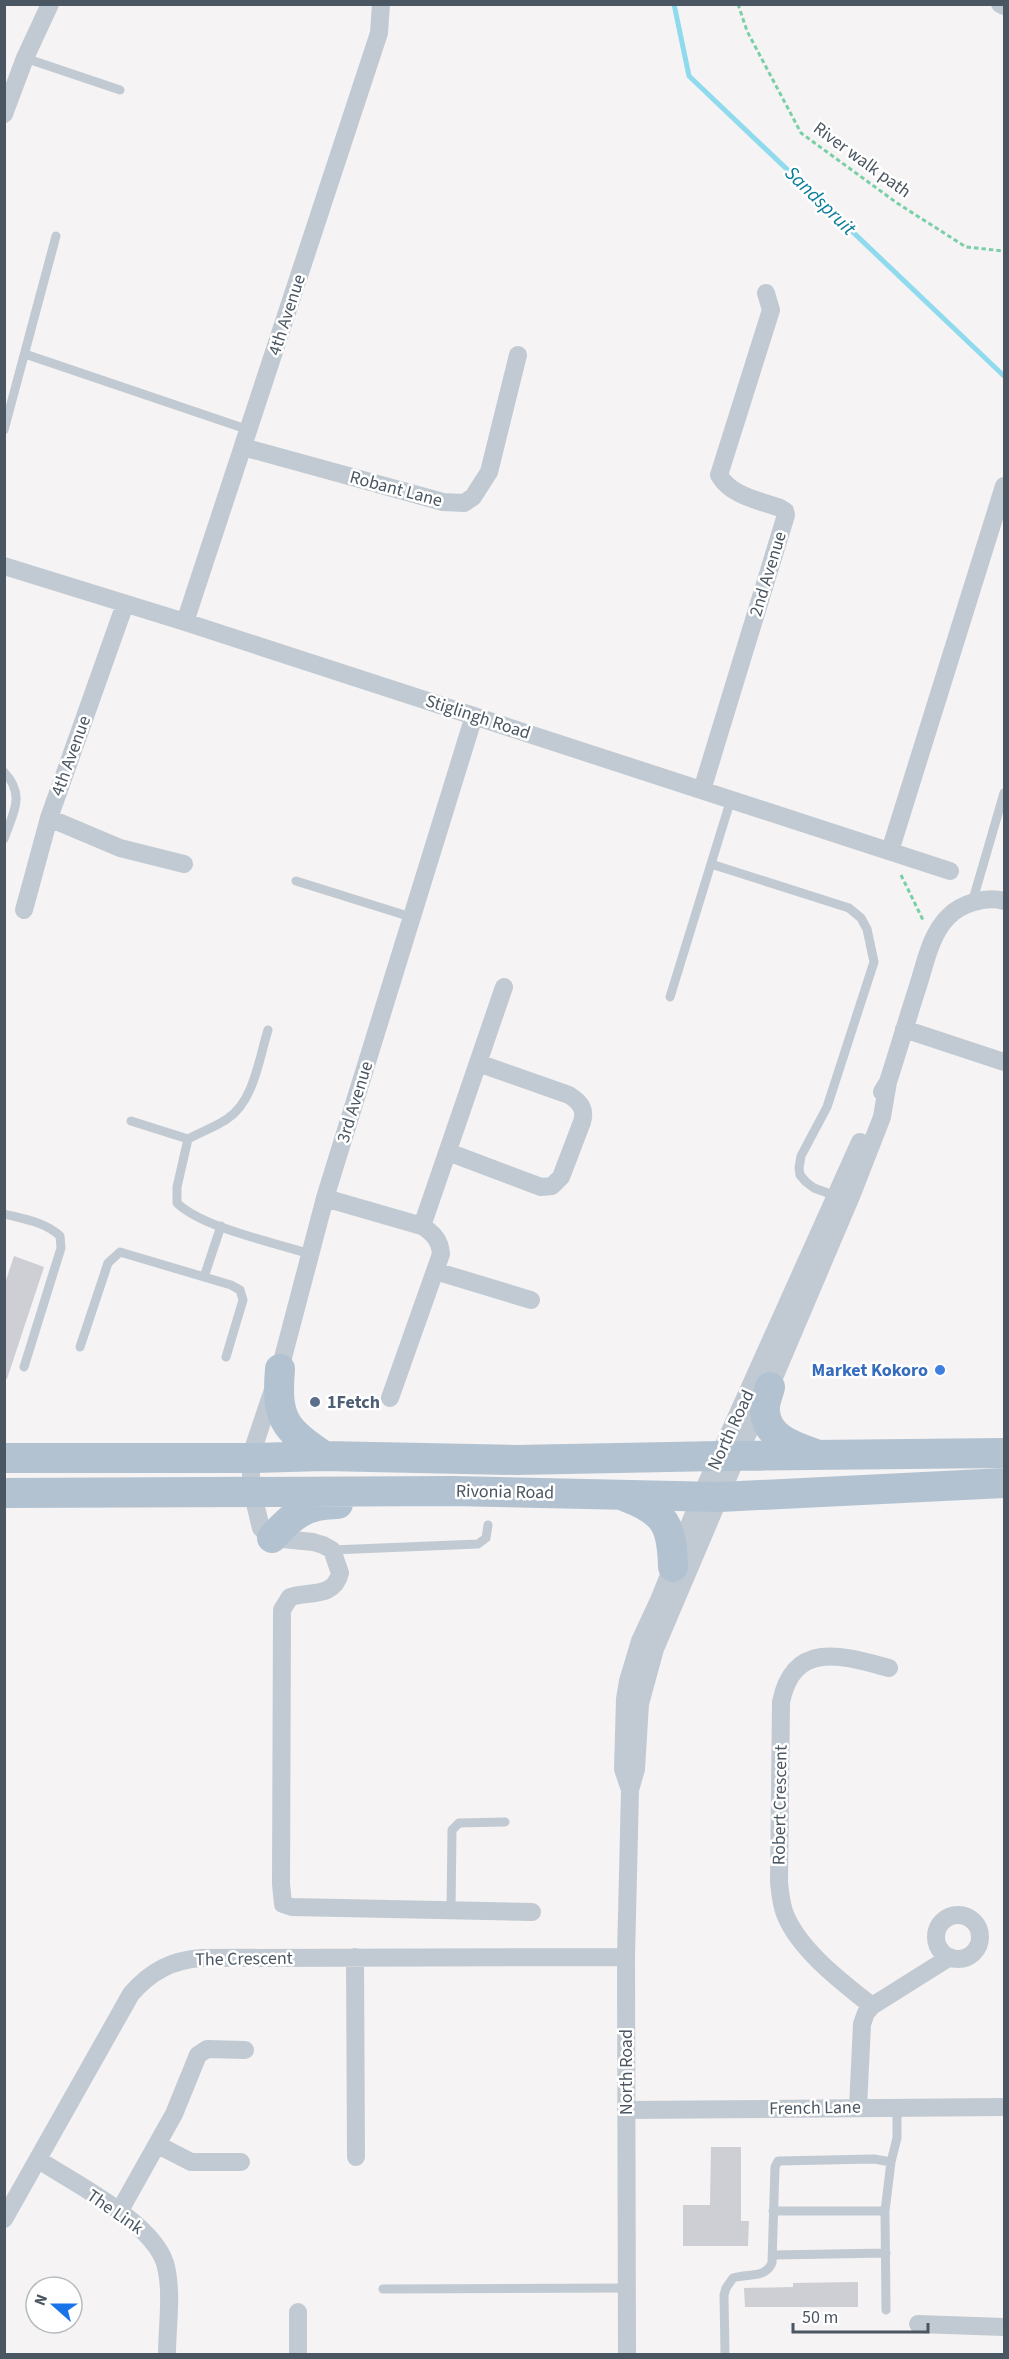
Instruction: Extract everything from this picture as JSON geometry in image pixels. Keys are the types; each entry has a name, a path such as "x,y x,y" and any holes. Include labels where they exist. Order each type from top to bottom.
{"main road":[{"path":"280,1369 278,1397 283,1417 298,1438 324,1456"},
{"path":"770,1388 765,1411 771,1430 779,1438 822,1456"},
{"name":"Rivonia Road","path":"4,1458 324,1456 516,1460 1005,1453"},
{"name":"Rivonia Road","path":"4,1493 452,1491 710,1497 1005,1483"},
{"path":"272,1538 294,1515 314,1506 423,1503 452,1491"},
{"path":"621,1495 647,1505 668,1527 672,1539 673,1567"}],"street":[{"path":"4,114 25,58 50,4"},
{"path":"1000,4 1005,6"},
{"name":"4th Avenue","path":"185,622 379,33 381,6"},
{"name":"2nd Avenue","path":"702,790 786,514 780,508 735,492 725,485 719,475 771,310 766,293"},
{"name":"Robant Lane","path":"246,439 443,502 464,503 473,497 489,472 518,355"},
{"path":"890,851 1005,486"},
{"name":"Stiglingh Road","path":"4,566 185,622 950,871"},
{"name":"4th Avenue","path":"24,910 49,818 125,604"},
{"name":"3rd Avenue","path":"272,1538 259,1524 252,1491 250,1458 280,1369 326,1198 474,716"},
{"path":"49,818 120,848 184,864"},
{"path":"933,941 948,917 972,903 999,899 1005,901"},
{"name":"North Road","path":"728,1456 770,1388 882,1117 888,1082 933,941"},
{"path":"422,1226 504,987"},
{"path":"904,1029 1005,1062"},
{"path":"448,1152 541,1187 552,1186 561,1177 582,1122 581,1106 569,1095 478,1063"},
{"name":"North Road","path":"627,2355 626,1957 630,1790 636,1769 640,1704 655,1648 710,1497 836,1196 888,1082"},
{"path":"326,1198 422,1226 430,1232 440,1246 441,1254 390,1398"},
{"path":"435,1271 531,1300"},
{"name":"North Road","path":"630,1790 624,1773 622,1752 628,1681 640,1641 673,1567 710,1497"},
{"path":"272,1538 313,1542 332,1550 340,1567 336,1584 322,1593 290,1597 282,1610 282,1902 292,1908 532,1912"},
{"name":"Robert Crescent","path":"872,2006 850,1989 810,1951 790,1926 783,1909 779,1882 781,1702 784,1687 790,1676 804,1662 818,1657 844,1657 890,1668"},
{"path":"355,1957 356,2157"},
{"name":"The Crescent","path":"4,2219 131,1994 151,1973 172,1963 190,1959 626,1957"},
{"path":"858,2108 862,2024 866,2013 872,2006 950,1958"},
{"path":"119,2212 177,2108 200,2052 207,2049 245,2050"},
{"name":"French Lane","path":"626,2110 1005,2107"},
{"path":"158,2145 191,2162 241,2162"},
{"name":"The Link","path":"39,2160 119,2212 151,2238 165,2264 168,2292 167,2355"},
{"path":"298,2312 298,2355"},
{"path":"918,2324 1005,2327"}],"lane":[{"path":"25,58 120,90"},
{"path":"4,430 56,236"},
{"path":"25,354 246,439"},
{"path":"4,772 15,786 18,799 4,839"},
{"path":"972,903 1005,793"},
{"path":"670,997 731,799"},
{"path":"711,864 849,908 861,918 867,929 874,962 827,1107 800,1162 800,1175 806,1182 814,1188 836,1196"},
{"path":"296,881 411,917"},
{"path":"131,1121 188,1138 228,1119 244,1099 251,1085 268,1030"},
{"path":"188,1138 177,1187 177,1203 194,1217 310,1254"},
{"path":"4,1214 39,1223 53,1229 60,1236 61,1248 24,1367"},
{"path":"204,1276 221,1226"},
{"path":"80,1347 108,1263 120,1252 204,1276 240,1290 243,1300 226,1356"},
{"path":"332,1550 474,1544 486,1538 488,1525"},
{"path":"451,1910 452,1830 459,1822 505,1822"},
{"path":"886,2310 885,2211 891,2162 897,2138 897,2108"},
{"path":"724,2355 726,2288 733,2278 762,2274 769,2269 774,2255 774,2167 778,2161 874,2159 891,2162"},
{"path":"773,2211 885,2211"},
{"path":"774,2255 886,2253"},
{"path":"383,2289 627,2288"}],"path":[{"name":"River walk path","path":"738,4 747,31 801,133 897,203 966,247 1005,251"},
{"path":"890,851 933,941"}],"building":[{"path":"14,1256 44,1267 7,1379 4,1379 4,1286"},
{"path":"711,2147 741,2147 741,2221 749,2221 748,2246 683,2246 683,2205 710,2205"},
{"path":"858,2282 858,2307 745,2307 744,2288 793,2287 793,2283"}],"waterway":[{"name":"Sandspruit","path":"674,4 689,76 1004,376"}],"place":[{"name":"Market Kokoro","path":"940,1370"},
{"name":"1Fetch","path":"315,1402"}]}
